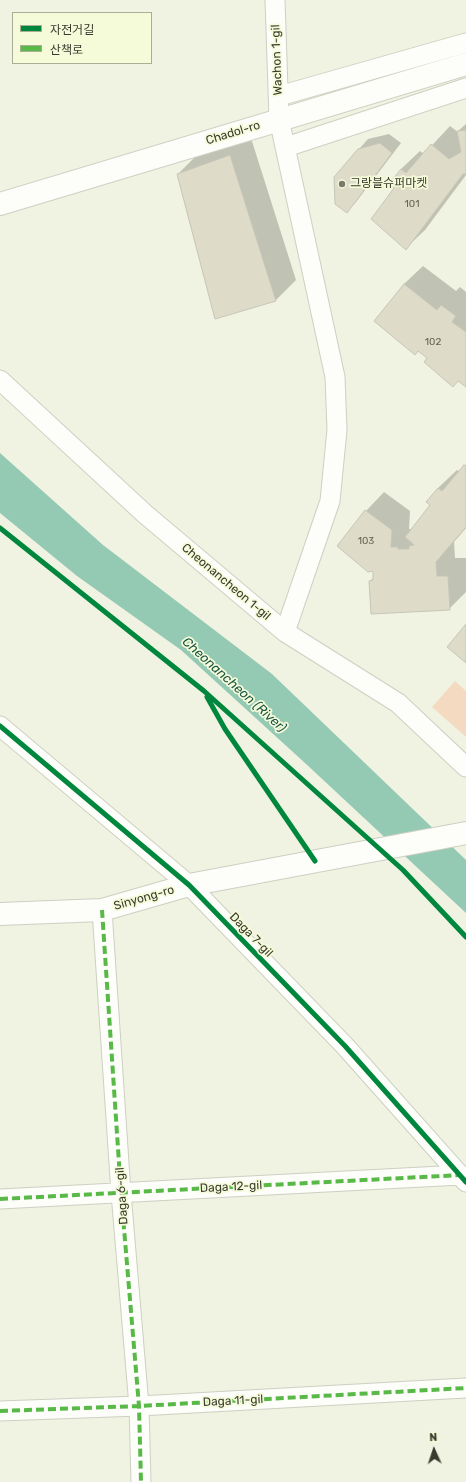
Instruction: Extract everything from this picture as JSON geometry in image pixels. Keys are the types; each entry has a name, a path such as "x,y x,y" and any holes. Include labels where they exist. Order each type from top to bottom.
{"street":[{"name":"Wachon 1-gil","path":"275,0 279,119 335,377 337,430 330,501 285,632"},
{"path":"279,96 466,43"},
{"name":"Chadol-ro","path":"0,204 466,64"},
{"path":"286,147 466,88"},
{"name":"Cheonancheon 1-gil","path":"0,380 145,514 285,632 398,703 466,767"},
{"name":"Daga 7-gil","path":"0,726 189,885 345,1046 464,1178"},
{"name":"Sinyong-ro","path":"0,914 102,910 189,885 466,833"},
{"name":"Daga 6-gil","path":"102,910 121,1193 139,1406 141,1482"},
{"name":"Daga 12-gil","path":"0,1199 464,1178"},
{"name":"Daga 11-gil","path":"0,1411 139,1406 466,1388"}],"shaded area":[{"path":"455,681 466,691 466,737 432,707"}],"water":[{"name":"Cheonancheon (River)","path":"0,453 103,545 272,674 466,860 466,913 181,650 77,576 0,513"}],"building":[{"path":"466,130 466,174 463,174 406,250 371,219 394,188 389,184 401,169 406,173 431,144 449,159 461,152 457,131"},
{"path":"380,143 392,153 347,213 335,204 334,177 358,149"},
{"path":"230,155 276,301 215,319 177,174"},
{"path":"404,284 437,310 441,305 456,316 452,322 466,332 466,387 458,381 453,387 424,362 427,358 418,351 415,355 374,321"},
{"path":"464,465 466,466 466,527 436,562 437,576 448,576 450,610 371,614 369,581 373,580 373,571 368,572 337,546 365,510 392,530 391,547 398,547 398,549 409,549 409,546 414,545 405,537 430,505 426,502 438,488 442,491"},
{"path":"466,624 466,663 447,647"}],"marked path":[{"path":"102,910 121,1193 139,1406 141,1482"},
{"path":"0,1199 461,1175"},
{"path":"0,1411 139,1406 466,1388"}],"cycle path":[{"path":"0,528 204,691 403,870 466,937"},
{"path":"207,697 225,729 315,861"},
{"path":"0,726 189,885 345,1046 466,1182"}],"place":[{"name":"그랑블슈퍼마켓","path":"342,184"}]}
